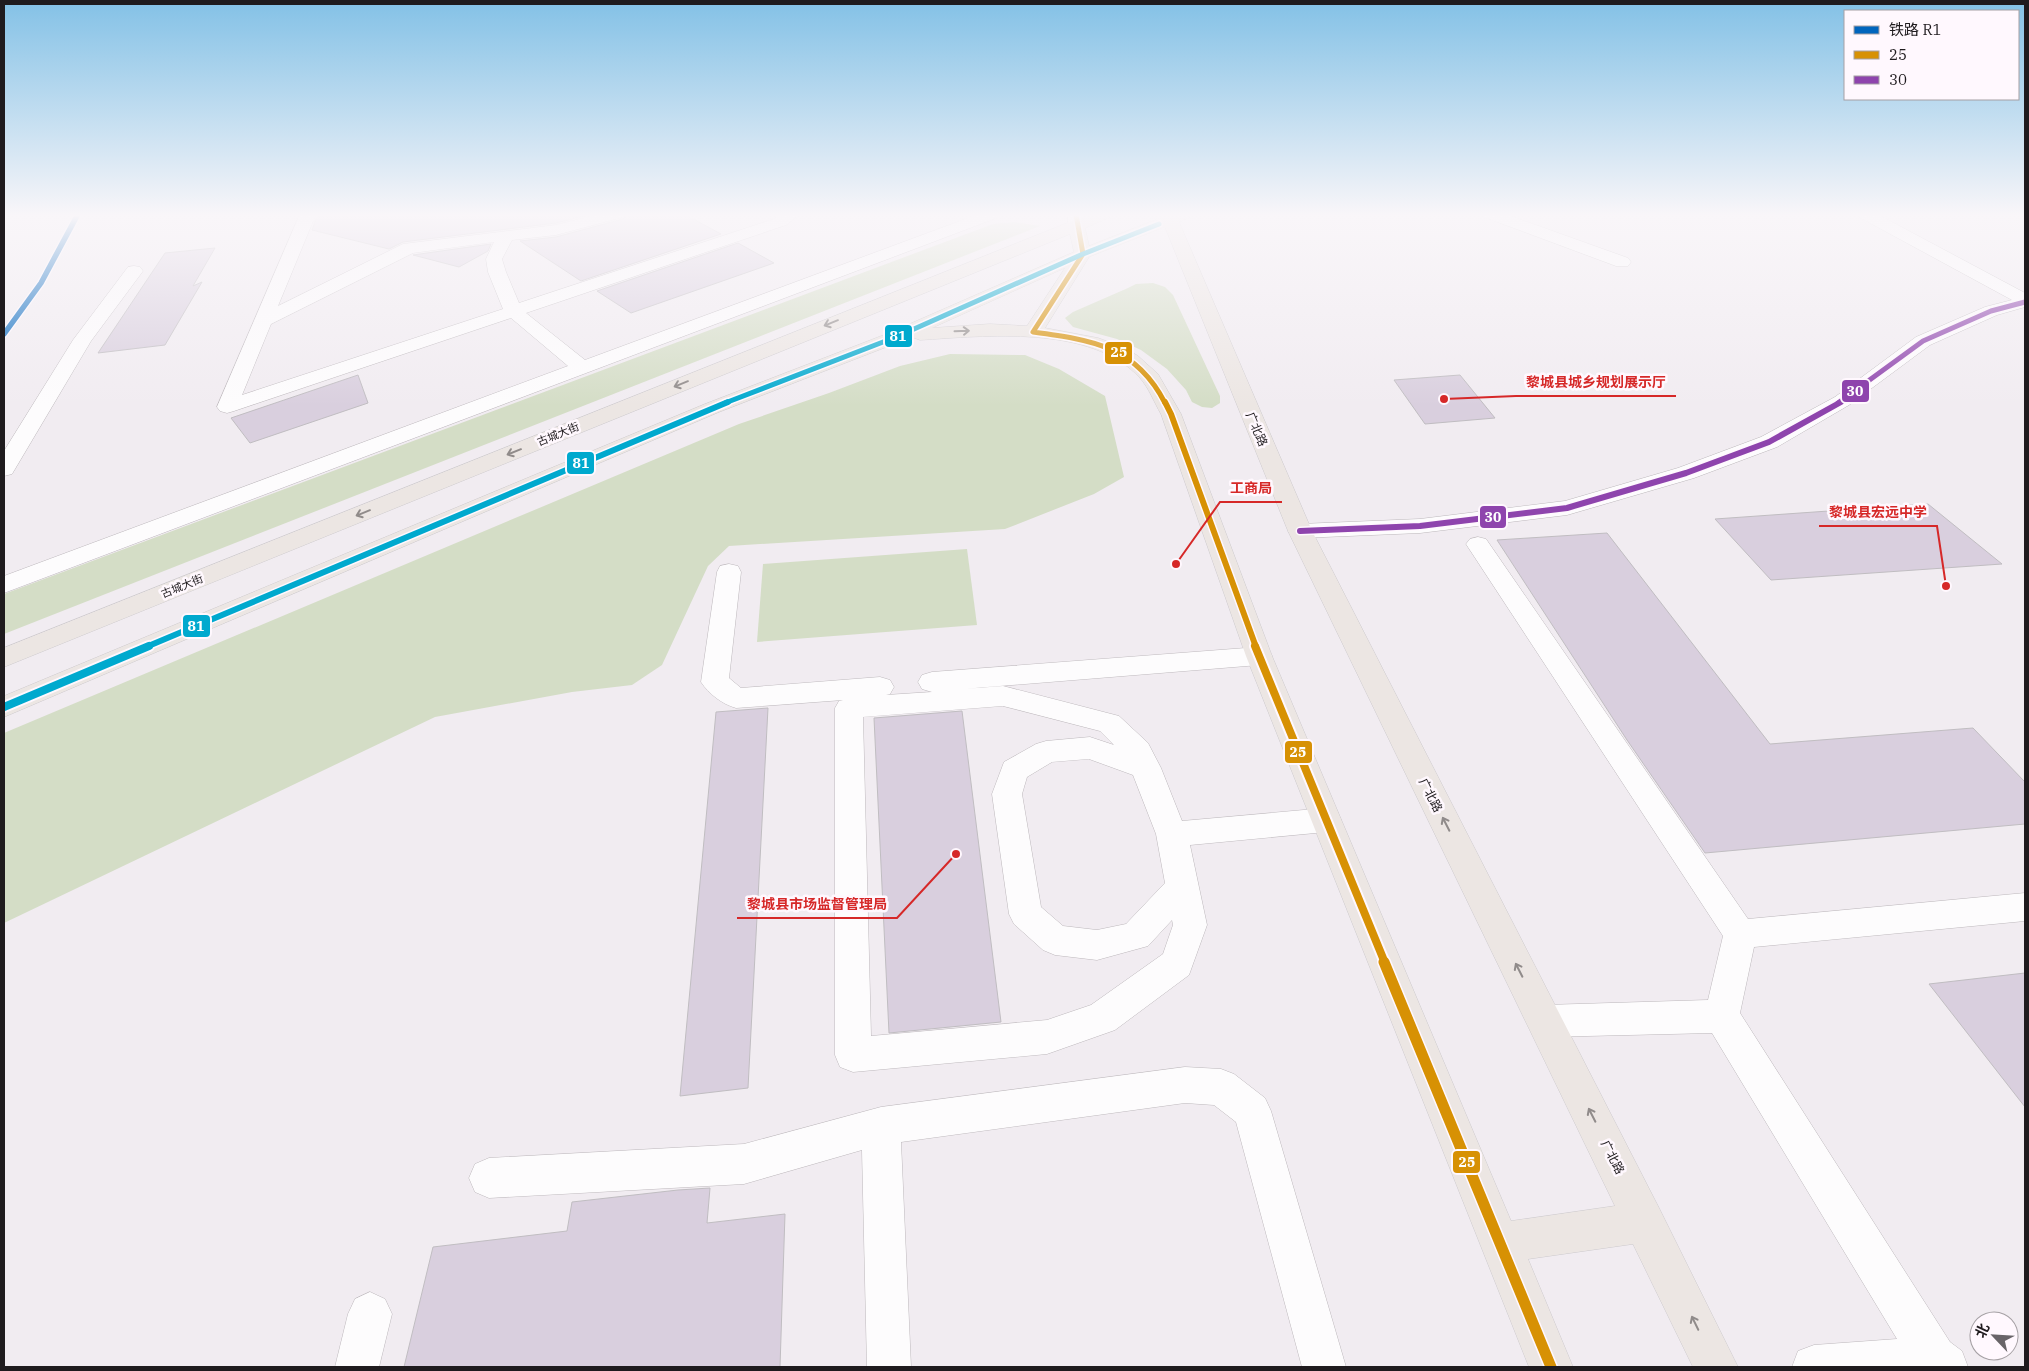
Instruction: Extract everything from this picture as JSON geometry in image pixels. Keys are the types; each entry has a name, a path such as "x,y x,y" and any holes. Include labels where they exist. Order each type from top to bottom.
{"main road":[{"name":"古城大街","path":"8,656 932,278"},
{"path":"4,707 712,408 896,337 1029,278"},
{"path":"1033,332 1068,278"},
{"name":"广北路","path":"1198,278 1300,531 1716,1367"},
{"path":"896,337 990,330 1033,332 1077,338 1120,353 1142,369 1160,392 1175,423 1259,656 1551,1367"},
{"path":"1499,1243 1645,1222"}],"street":[{"path":"4,469 82,340 129,278"},
{"path":"282,278 227,407 612,278"},
{"path":"263,321 349,278"},
{"path":"499,278 513,311 582,368"},
{"path":"4,585 822,278"},
{"path":"1983,278 2025,301"},
{"path":"1300,531 1420,526 1567,508 1686,473 1770,442 1842,401 1923,341 1990,311 2025,301"},
{"path":"1478,544 1740,934 1722,1016 1940,1362 1814,1367"},
{"path":"729,572 715,682 736,698 1259,656"},
{"path":"1003,696 1109,723 1138,751 1172,834 1190,925 1177,964 1102,1018 1047,1037 853,1055 848,708 1003,696"},
{"path":"1146,768 1090,748 1046,752 1014,770 1007,794 1026,914 1055,940 1097,945 1136,936 1182,887"},
{"path":"1172,834 1326,820"},
{"path":"1740,934 2025,907"},
{"path":"1545,1022 1722,1016"},
{"path":"488,1178 744,1164 881,1126 1185,1085 1221,1087 1252,1110 1324,1367"},
{"path":"881,1126 889,1367"},
{"path":"357,1367 370,1314"}],"green space":[{"path":"849,278 908,278 4,634 4,594"},
{"path":"1153,283 1165,287 1173,295 1220,396 1220,403 1212,408 1202,407 1192,402 1186,390 1167,369 1141,350 1117,339 1073,327 1065,318 1073,312 1136,284"},
{"path":"950,354 1025,355 1059,369 1105,396 1124,477 1094,494 1005,529 729,546 708,566 662,665 632,685 572,692 435,717 4,923 4,733 739,424 900,366"},
{"path":"967,549 977,625 757,642 763,564"}],"building":[{"path":"148,278 198,278 193,286 202,282 165,345 98,353"},
{"path":"576,278 590,278 581,281"},
{"path":"635,278 731,278 631,313 597,291"},
{"path":"358,375 368,403 250,443 231,418"},
{"path":"1460,375 1495,418 1425,424 1394,380"},
{"path":"1928,504 2002,564 1771,580 1715,519"},
{"path":"1607,533 1770,744 1973,728 2025,782 2025,824 1705,853 1627,740 1497,540"},
{"path":"768,708 748,1088 680,1096 716,712"},
{"path":"962,711 1001,1022 889,1033 874,718"},
{"path":"2025,973 2025,1107 1929,984"},
{"path":"710,1188 707,1223 785,1214 780,1367 404,1367 433,1247 567,1231 572,1202"}],"rail line":[{"name":"R1","path":"4,334 44,278"}],"transit line":[{"name":"81","path":"4,707 712,408 896,337 1029,278"},
{"name":"25","path":"1068,278 1033,332 1091,342 1131,360 1151,379 1171,414 1259,656 1551,1367"},
{"name":"30","path":"1300,531 1420,526 1567,508 1686,473 1769,442 1842,401 1923,341 1991,311 2025,302"}],"place":[{"name":"黎城县城乡规划展示厅","path":"1444,399"},
{"name":"工商局","path":"1176,564"},
{"name":"黎城县宏远中学","path":"1946,586"},
{"name":"黎城县市场监督管理局","path":"956,854"}]}
